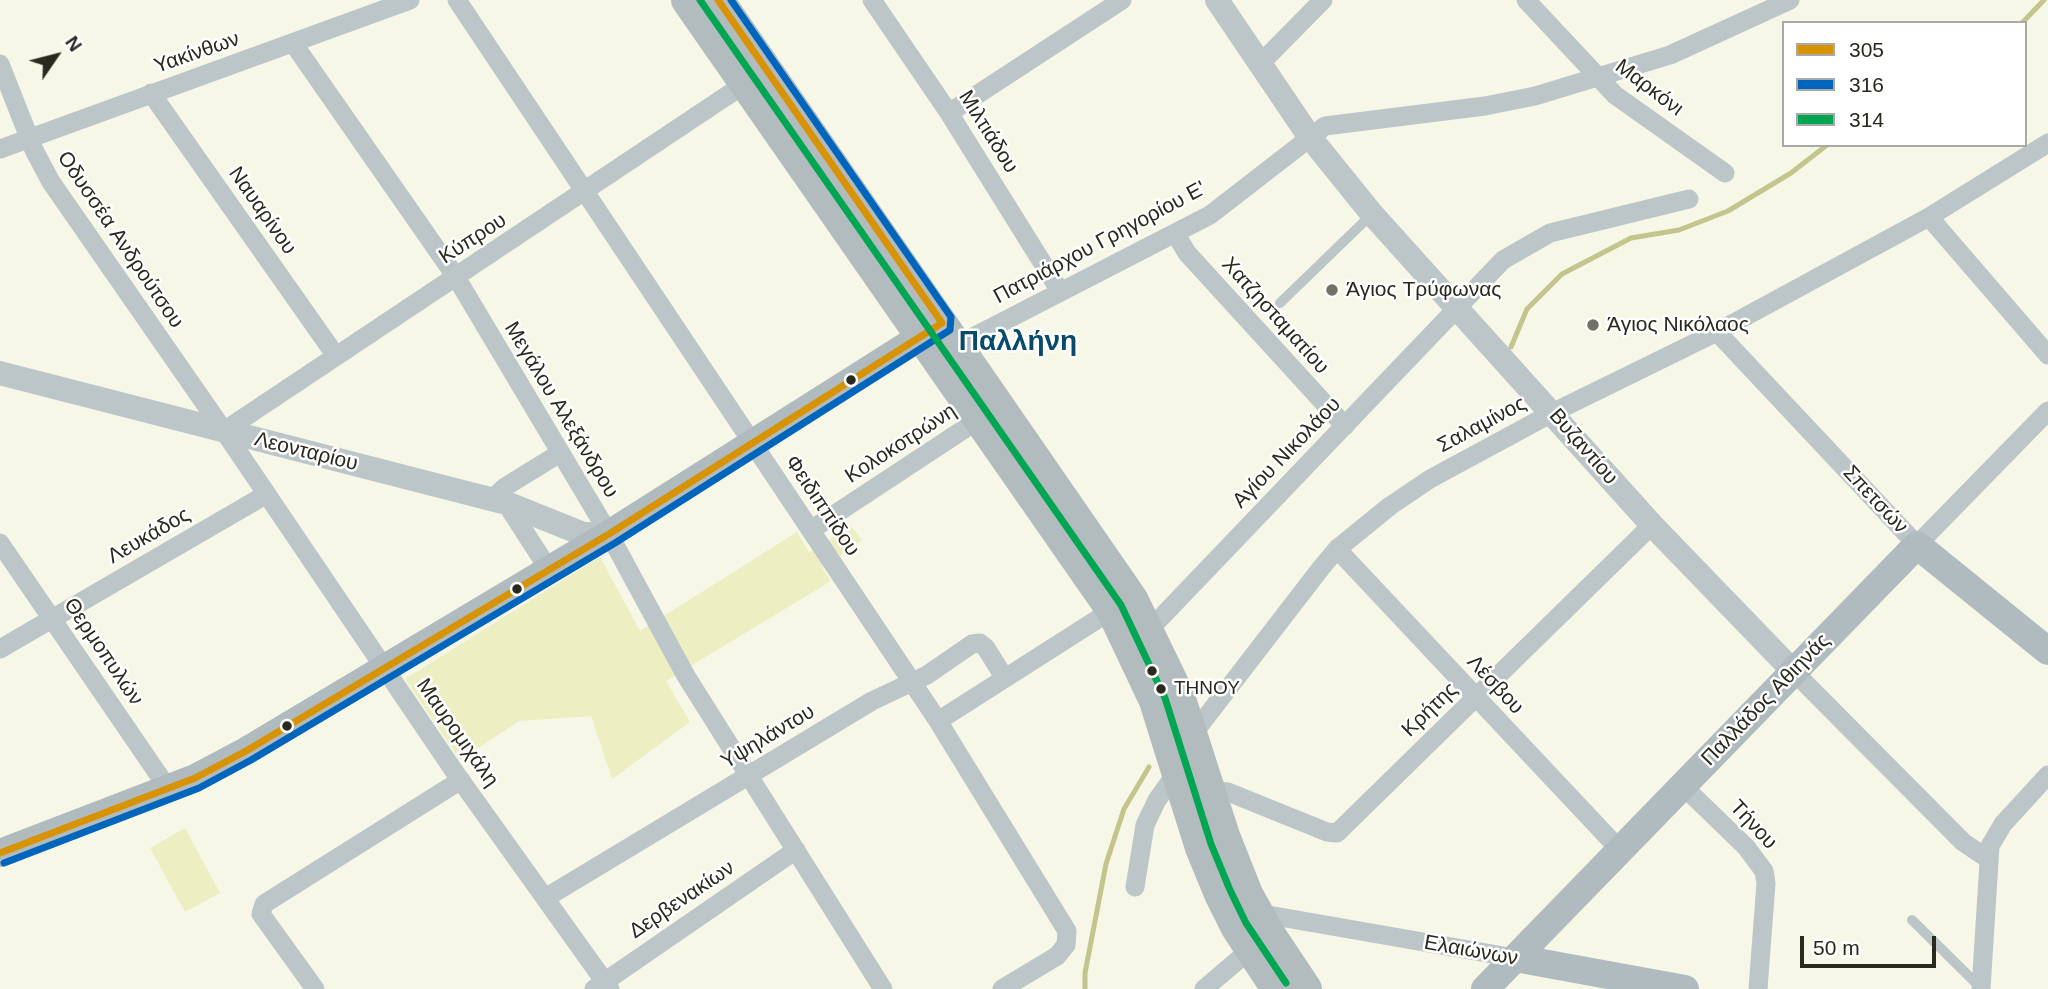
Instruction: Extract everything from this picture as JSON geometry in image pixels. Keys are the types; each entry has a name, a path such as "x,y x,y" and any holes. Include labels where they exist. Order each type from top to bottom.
{"main road":[{"path":"687,0 746,83 1120,579 1149,630 1179,696 1232,856 1257,913 1306,989"},
{"path":"718,0 940,340 981,418 1112,610 1145,676 1212,877 1273,987"},
{"path":"0,853 195,778 246,751 609,534 753,444 940,340"},
{"name":"Σπετσών","path":"1917,545 2048,651"},
{"name":"Παλλάδος Αθιηνάς","path":"1485,989 1917,545"},
{"name":"Ελαιώνων","path":"1515,958 1685,989"}],"street":[{"name":"Υακίνθων","path":"0,149 410,0"},
{"name":"Φειδιππίδου","path":"457,0 588,191 910,682 939,721 1066,931 1066,945 1057,956 1002,989"},
{"path":"949,113 1122,0"},
{"name":"Βυζαντίου","path":"1217,0 1309,136 1372,214 1554,412 1652,525 1963,842 1988,859"},
{"path":"1259,65 1323,0"},
{"name":"Μαρκόνι","path":"1526,0 1597,78 1627,105 1725,173"},
{"name":"Πατριάρχου Γρηγορίου Ε'","path":"940,340 1060,291 1175,233 1217,210 1309,136 1335,124 1503,104 1597,78 1692,46 1790,0"},
{"name":"Μιλτιάδου","path":"877,2 1060,291"},
{"name":"Μεγάλου Αλεξάνδρου","path":"293,43 456,278 609,534 686,676 883,989"},
{"name":"Οδυσσέα Ανδρούτσου","path":"0,64 29,139 51,182 202,415"},
{"name":"Κύπρου","path":"225,431 746,83"},
{"name":"Ναυαρίνου","path":"151,93 336,356"},
{"name":"Σαλαμίνος","path":"1193,734 1337,549 1381,513 1430,479 1554,412 1717,332 1929,217 2048,143"},
{"name":"Αγίου Νικολάου","path":"1149,630 1503,260 1532,241 1559,230 1689,200"},
{"path":"1929,217 2048,355"},
{"name":"Χατζησταματίου","path":"1175,233 1187,253 1345,426"},
{"name":"Σπετσών","path":"1717,332 1917,545"},
{"name":"Λεονταρίου","path":"0,373 202,415 225,431 499,502 572,531 609,534"},
{"name":"Παλλάδος Αθιηνάς","path":"1917,545 2048,411"},
{"name":"Κολοκοτρώνη","path":"811,530 981,418"},
{"name":"Μαυρομιχάλη","path":"225,431 461,780 547,897 603,986"},
{"path":"549,570 499,502 505,487 560,453"},
{"name":"Λευκάδος","path":"0,649 267,495"},
{"name":"Κρήτης","path":"1209,790 1227,792 1327,832 1336,833 1652,525"},
{"name":"Θερμοπυλών","path":"0,543 167,787"},
{"name":"Λέσβου","path":"1337,549 1620,850"},
{"path":"939,721 1112,610"},
{"name":"Υψηλάντου","path":"547,897 872,701 927,675 972,644 980,643 1004,677"},
{"path":"1135,887 1138,852 1145,825 1157,800 1177,772"},
{"path":"1981,988 1988,859 1993,839 2003,824 2048,775"},
{"path":"315,989 261,914 264,904 461,780"},
{"name":"Τήνου","path":"1683,786 1746,847 1765,871 1758,989"},
{"name":"Δερβενακίων","path":"603,986 796,850"},
{"name":"Ελαιώνων","path":"1257,913 1515,958"},
{"path":"1204,989 1251,949"}],"lane":[{"path":"1280,303 1372,214"},
{"path":"1912,920 1981,988"}],"green space":[{"path":"851,526 862,540 822,568 831,581 666,681 690,722 612,779 591,716 519,721 460,760 405,679 600,557 640,631 797,532 809,552"},
{"path":"185,828 220,893 185,912 150,848"}],"waterway":[{"path":"2024,21 2044,0"},
{"path":"1511,347 1527,309 1562,274 1631,238 1679,230 1728,211 1791,173 1824,147"},
{"path":"1085,989 1085,973 1106,864 1124,809 1149,767"}],"transit line":[{"name":"314","path":"700,0 1121,605 1165,698 1211,844 1230,890 1246,923 1286,983"},
{"name":"305","path":"0,853 195,778 246,751 609,534 942,323 718,0"},
{"name":"316","path":"4,863 199,788 251,760 615,543 950,330 951,317 731,0"}],"place":[{"name":"Άγιος Τρύφωνας","path":"1332,290"},
{"name":"Άγιος Νικόλαος","path":"1593,325"},
{"name":"ΤΗΝΟΥ","path":"1161,689"}],"district":[{"name":"Παλλήνη","path":"1018,342"}]}
